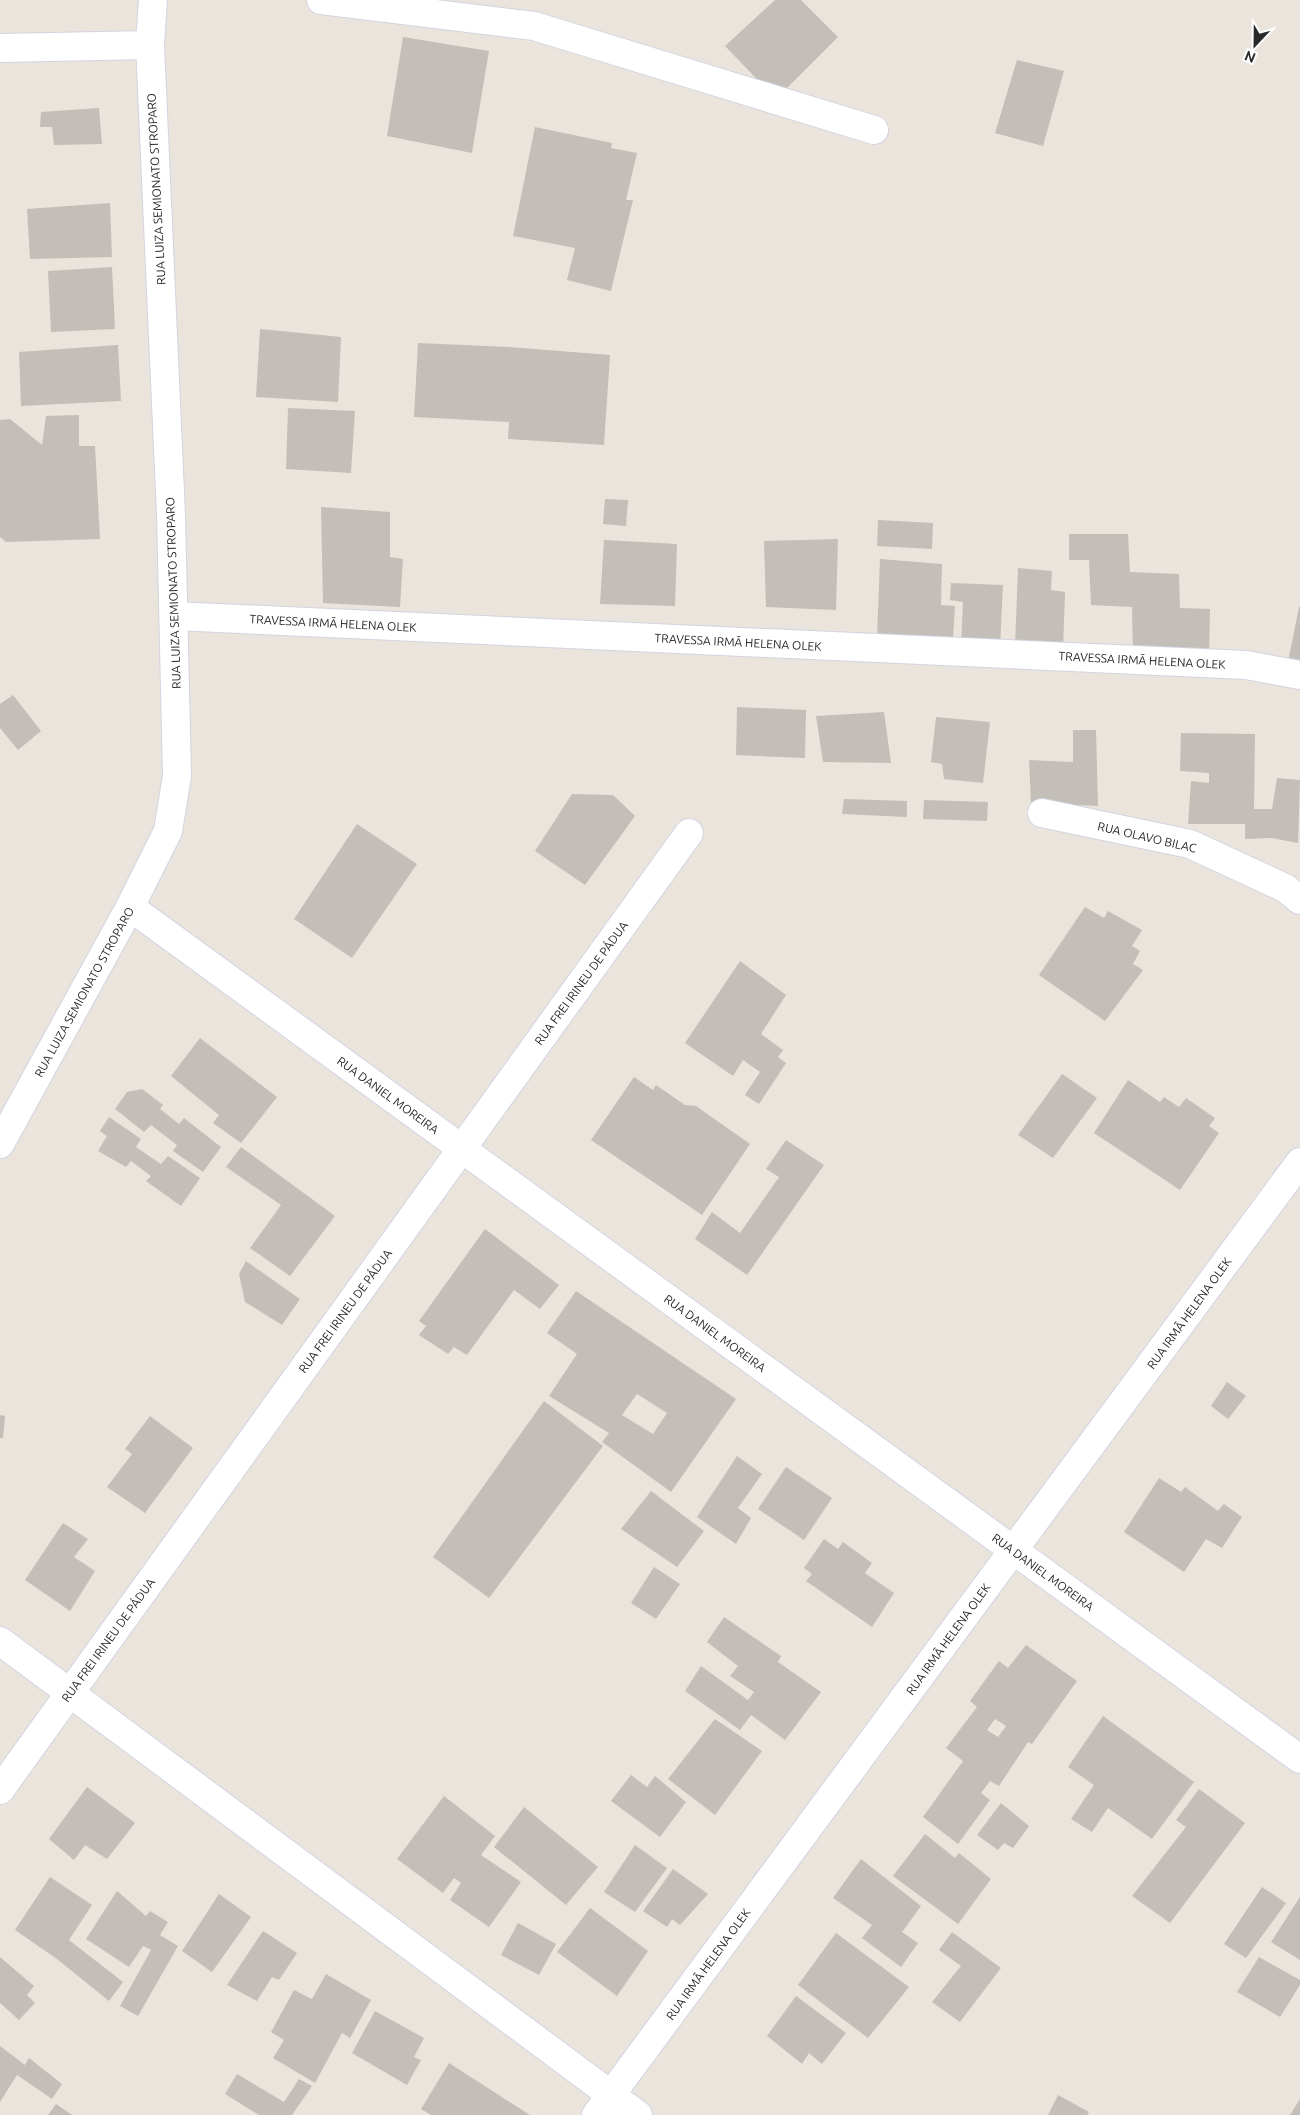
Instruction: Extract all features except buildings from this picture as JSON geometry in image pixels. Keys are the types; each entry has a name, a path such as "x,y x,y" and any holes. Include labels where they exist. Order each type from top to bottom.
{"street":[{"name":"RUA LUIZA SEMIONATO STROPARO","path":"0,1144 130,907 168,831 176,785 175,616 150,45 153,0"},
{"path":"321,0 534,26 874,130"},
{"path":"0,48 150,45"},
{"name":"TRAVESSA IRMÃ HELENA OLEK","path":"175,616 1246,665 1300,675"},
{"name":"RUA OLAVO BILAC","path":"1042,813 1190,844 1286,888 1300,900"},
{"name":"RUA FREI IRINEU DE PÁDUA","path":"0,1790 689,833"},
{"name":"RUA DANIEL MOREIRA","path":"130,907 1300,1759"},
{"name":"RUA IRMÃ HELENA OLEK","path":"604,2105 1300,1162"},
{"path":"0,1641 604,2105 638,2115"}]}
